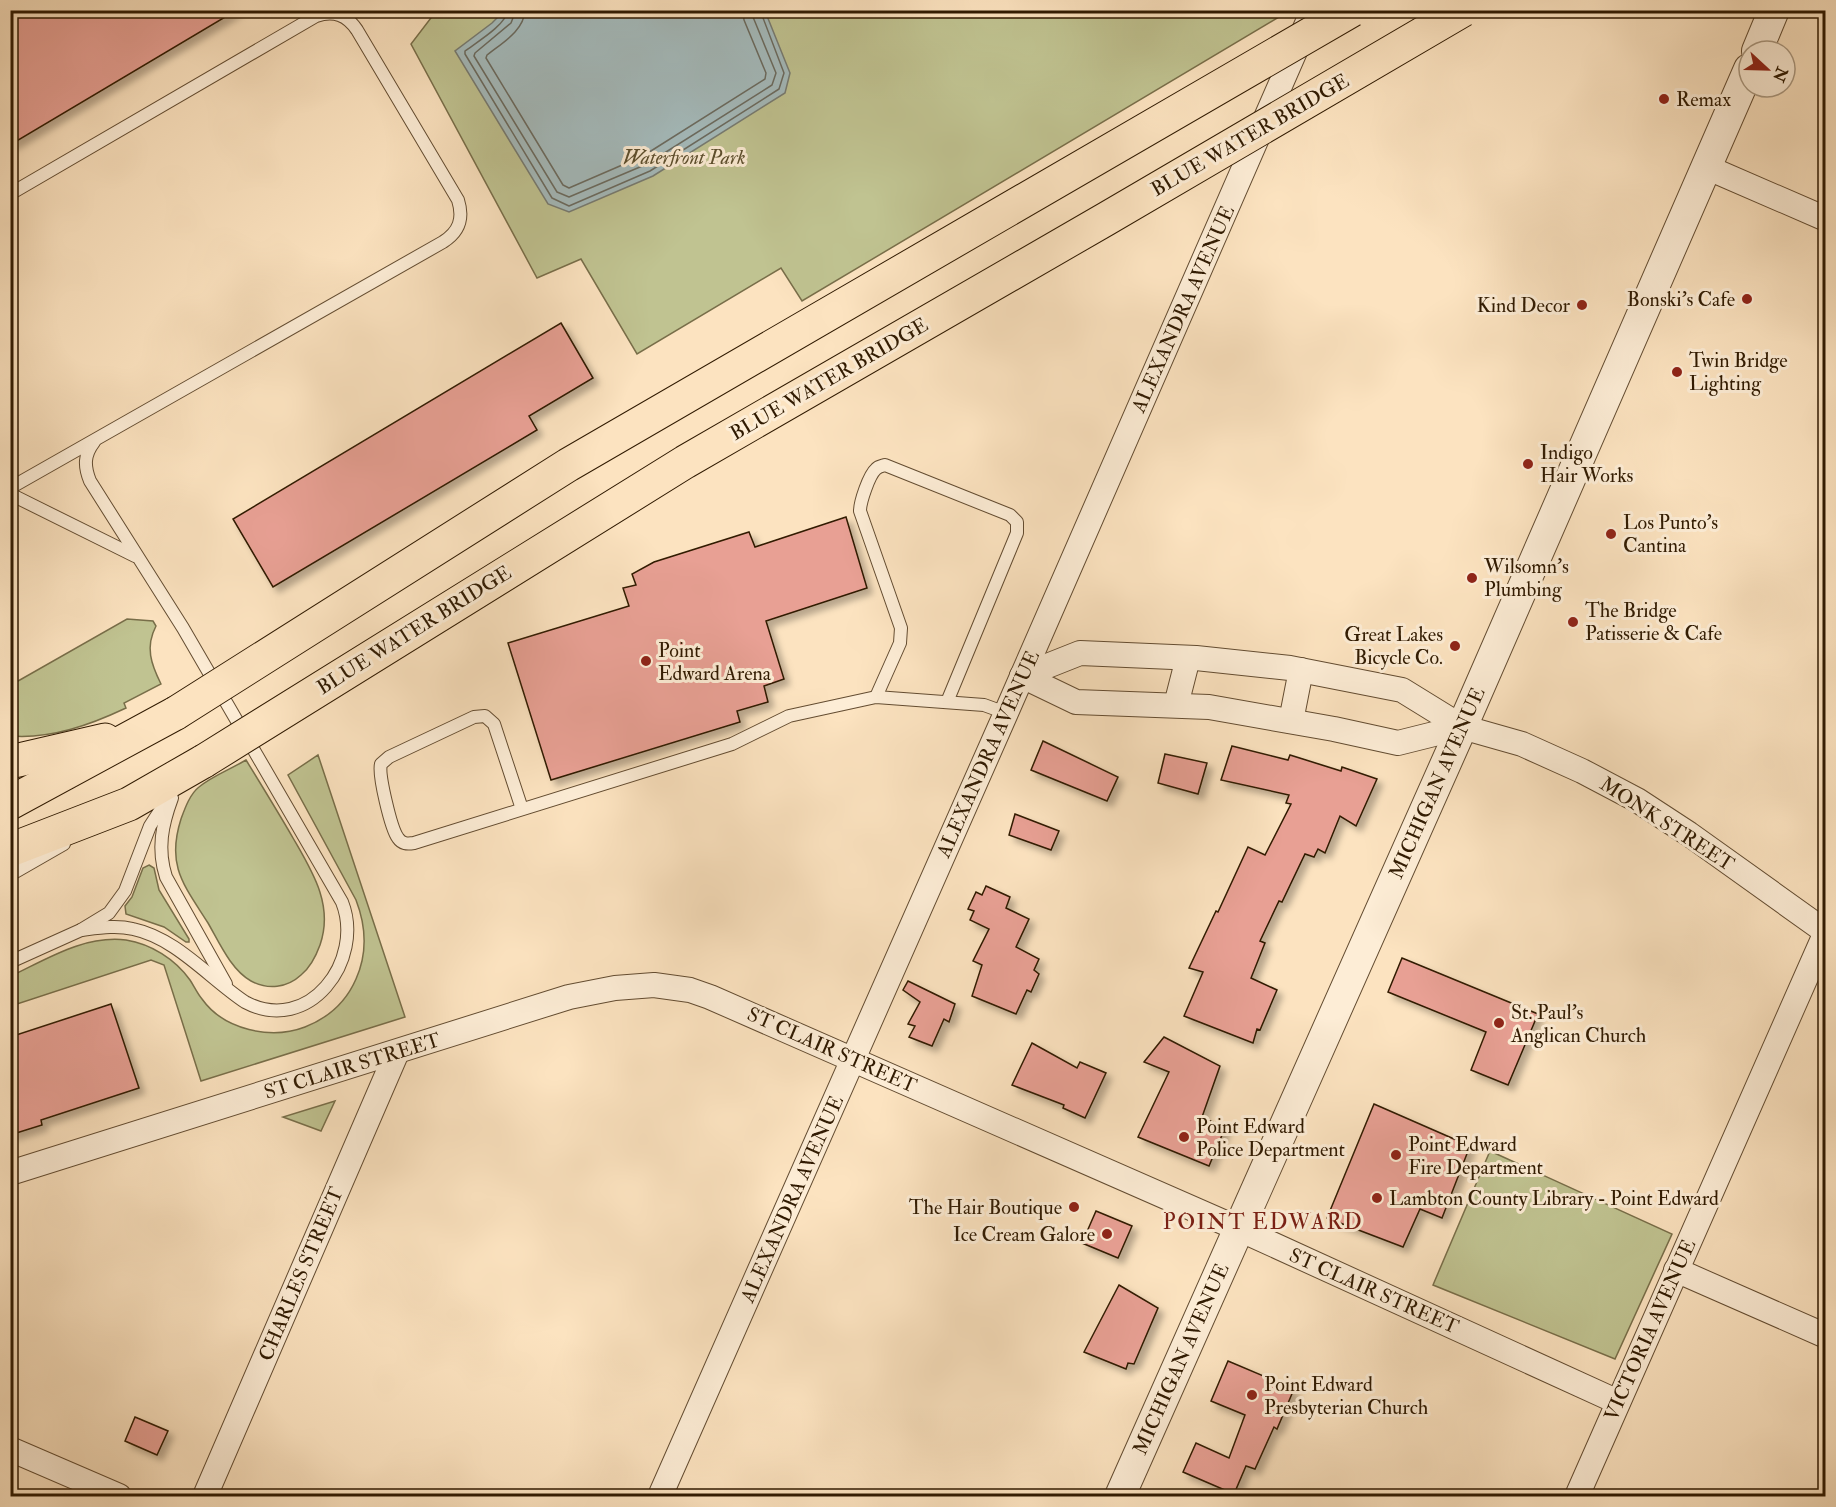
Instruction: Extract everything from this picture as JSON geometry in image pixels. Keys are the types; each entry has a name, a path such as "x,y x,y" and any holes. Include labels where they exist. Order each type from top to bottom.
{"highway":[{"path":"10,803 163,721 568,465 1352,10"},
{"name":"BLUE WATER BRIDGE","path":"10,849 129,804 191,772 685,462 1463,10"},
{"path":"10,762 163,721"}],"street":[{"name":"ALEXANDRA AVENUE","path":"660,1497 1313,10"},
{"path":"1762,39 1774,10"},
{"name":"MICHIGAN AVENUE","path":"1120,1497 1462,727 1737,96"},
{"path":"1706,166 1826,219"},
{"name":"MONK STREET","path":"1022,676 1080,653 1188,658 1301,670 1402,690 1462,727 1522,744 1582,771 1637,800 1689,834 1826,932"},
{"path":"1176,705 1188,658"},
{"path":"1291,721 1301,670"},
{"name":"MONK STREET","path":"1022,676 1076,702 1209,707 1398,743 1462,727"},
{"name":"VICTORIA AVENUE","path":"1577,1497 1826,932"},
{"name":"ST CLAIR STREET","path":"10,1173 569,997 615,988 654,985 690,990 1239,1229 1618,1402"},
{"name":"CHARLES STREET","path":"205,1497 397,1052"},
{"path":"1676,1270 1826,1336"},
{"path":"10,1449 119,1497"}],"lane":[{"path":"10,488 443,243 452,236 461,219 458,200 352,22 344,16 325,13 316,16 11,194"},
{"path":"81,930 132,928 160,938 255,1007 266,1010 288,1010 309,1002 329,984 339,968 346,948 349,921 342,902 183,628 136,556 86,471 85,461 88,450 102,436"},
{"path":"876,697 902,635 900,623 861,516 860,506 873,473 878,467 885,465 1010,515 1017,522 1017,532 947,702"},
{"path":"10,494 136,556"},
{"path":"522,809 494,724 485,717 474,717 389,757 381,764 380,776 396,835 403,843 414,843 732,744 789,716 876,697 984,705 1006,713"},
{"path":"10,962 100,920 117,904 125,891 150,826 161,806 191,772"},
{"path":"191,772 162,829 161,861 166,877 221,977 237,996"},
{"path":"10,874 129,804"}],"green space":[{"name":"Waterfront Park","path":"437,10 1289,11 802,301 781,268 637,354 581,259 537,278 411,44"},
{"path":"127,619 153,621 156,626 150,648 154,669 161,684 124,703 126,708 70,730 41,735 11,736 11,685"},
{"path":"318,755 405,1017 201,1081 164,965 151,960 11,1006 11,976 66,950 110,939 144,945 170,959 184,972 211,1010 235,1025 249,1030 292,1031 329,1014 342,1002 356,979 364,949 364,929 356,900 288,775"},
{"path":"246,760 307,863 323,902 324,930 315,957 308,968 296,979 284,985 257,984 237,970 185,886 177,863 177,835 184,810 193,793 210,779"},
{"path":"149,865 154,868 159,890 189,942 164,927 126,914 125,906 132,897 143,868"},
{"path":"335,1101 321,1131 283,1117"},
{"path":"1490,1151 1672,1234 1615,1359 1433,1285"}],"water":[{"path":"504,11 765,11 790,73 785,93 653,176 569,212 548,204 455,51"}],"building":[{"path":"10,10 237,10 10,145"},
{"path":"561,323 593,378 529,416 537,430 273,587 233,519"},
{"name":"Point Edward Arena","path":"846,517 867,588 766,621 784,679 764,686 768,702 737,711 740,722 551,780 508,643 629,606 623,588 636,585 632,574 654,562 749,532 755,547"},
{"path":"1043,741 1118,777 1107,801 1031,770"},
{"path":"1232,746 1288,760 1290,755 1341,771 1342,767 1377,779 1356,826 1340,816 1325,853 1318,849 1314,857 1305,854 1260,941 1265,943 1251,978 1277,990 1260,1030 1257,1029 1253,1043 1184,1016 1203,972 1189,968 1248,847 1265,855 1291,804 1286,803 1289,795 1221,780"},
{"path":"1165,754 1207,763 1198,794 1158,783"},
{"path":"1015,814 1059,831 1051,850 1009,835"},
{"path":"986,886 1010,897 1006,908 1029,919 1016,947 1039,959 1034,970 1039,974 1031,992 1027,990 1016,1014 972,996 982,965 973,961 989,929 970,920 974,911 968,909 976,892 982,895"},
{"name":"St. Paul's Anglican Church","path":"1402,958 1538,1014 1508,1085 1471,1070 1486,1032 1388,992"},
{"path":"908,981 955,1004 949,1022 944,1019 932,1046 909,1037 915,1026 908,1024 920,1002 903,990"},
{"path":"111,1004 139,1088 41,1120 42,1125 10,1135 10,1037"},
{"path":"1164,1037 1220,1066 1202,1117 1225,1128 1209,1166 1138,1137 1169,1072 1144,1062"},
{"path":"1032,1043 1077,1068 1080,1062 1106,1073 1085,1118 1063,1108 1064,1105 1012,1085"},
{"path":"1374,1104 1470,1146 1442,1218 1420,1209 1403,1247 1327,1218"},
{"name":"Ice Cream Galore","path":"1096,1211 1132,1226 1118,1258 1082,1243"},
{"path":"1119,1285 1158,1308 1134,1364 1128,1363 1126,1369 1084,1352"},
{"path":"1228,1361 1294,1389 1277,1429 1274,1427 1255,1469 1246,1466 1234,1494 1183,1472 1196,1443 1229,1458 1245,1415 1211,1401"},
{"path":"135,1417 168,1431 157,1455 125,1441"}],"place":[{"name":"Remax","path":"1664,99"},
{"name":"Bonski's Cafe","path":"1747,299"},
{"name":"Kind Decor","path":"1582,305"},
{"name":"Twin Bridge Lighting","path":"1677,372"},
{"name":"Indigo Hair Works","path":"1528,464"},
{"name":"Los Punto's Cantina","path":"1611,534"},
{"name":"Wilsomn's Plumbing","path":"1472,578"},
{"name":"The Bridge Patisserie & Cafe","path":"1573,622"},
{"name":"Great Lakes Bicycle Co.","path":"1455,646"},
{"name":"Point Edward Arena","path":"646,661"},
{"name":"St. Paul's Anglican Church","path":"1499,1023"},
{"name":"Point Edward Police Department","path":"1184,1137"},
{"name":"Point Edward Fire Department","path":"1396,1155"},
{"name":"Lambton County Library - Point Edward","path":"1377,1198"},
{"name":"The Hair Boutique","path":"1074,1207"},
{"name":"Ice Cream Galore","path":"1107,1234"},
{"name":"Point Edward Presbyterian Church","path":"1252,1395"}],"district":[{"name":"POINT EDWARD","path":"1263,1222"}]}
